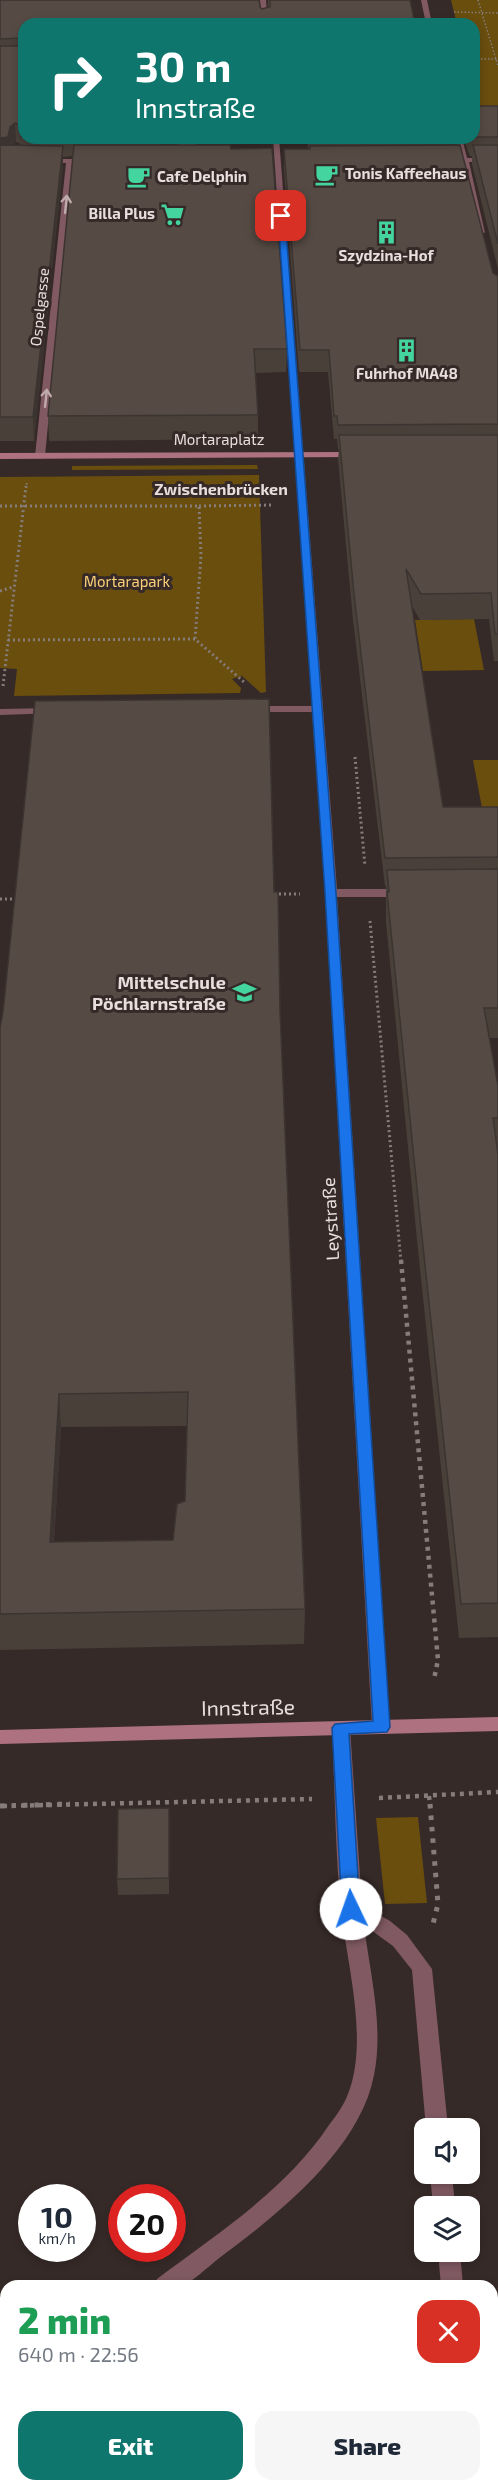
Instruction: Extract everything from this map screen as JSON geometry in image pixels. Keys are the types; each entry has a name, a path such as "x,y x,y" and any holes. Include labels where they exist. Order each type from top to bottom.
{"street":[{"path":"263,0 264,18"},
{"path":"424,0 428,18"},
{"path":"174,161 163,161 168,149 194,144"},
{"path":"236,709 318,709 273,160 275,144"},
{"path":"461,144 484,239"},
{"path":"273,160 289,160"},
{"path":"431,160 498,160"},
{"path":"37,161 105,161"},
{"name":"Ospelgasse","path":"40,456 70,161"},
{"name":"Mortaraplatz","path":"0,456 372,454"},
{"name":"Leystraße","path":"318,709 381,1727"},
{"path":"0,715 72,711"},
{"path":"331,893 415,893"},
{"name":"Innstraße","path":"0,1737 498,1724"},
{"path":"173,2280 261,2213 308,2171 359,2095 366,2059 363,1998 351,1909 341,1728"},
{"path":"351,1909 374,1920 410,1948 422,1969 436,2118"},
{"path":"450,2262 451,2280"}],"path":[{"path":"478,0 498,66"},
{"path":"427,12 498,13"},
{"path":"480,59 497,59"},
{"path":"0,715 27,476"},
{"path":"0,506 302,504"},
{"path":"195,639 201,556 199,506"},
{"path":"0,591 13,587"},
{"path":"8,640 195,639 246,685"},
{"path":"0,658 6,658"},
{"path":"272,894 331,893"},
{"path":"0,899 24,898"},
{"path":"369,917 438,1660 434,1679"},
{"path":"0,1806 429,1796 448,1793 498,1792"},
{"path":"422,1969 438,1904 429,1796"}],"green space":[{"path":"451,0 498,0 498,149 489,149 480,118 480,18 456,18"},
{"path":"257,465 258,469 72,470 72,466"},
{"name":"Mortarapark","path":"259,475 266,692 261,693 242,676 232,679 241,688 240,693 14,696 17,669 0,668 0,477"},
{"path":"474,619 484,670 423,671 415,620"},
{"path":"473,760 498,760 498,807 482,808"},
{"path":"418,1817 427,1903 385,1904 376,1818"}],"building":[{"path":"0,0 259,0 262,9 270,7 270,0 410,0 414,18 18,18 18,38 0,39"},
{"path":"0,46 18,46 18,124 15,123 10,127 8,137 0,138"},
{"path":"480,106 498,106 498,137 480,137"},
{"path":"0,145 63,146 33,417 0,417"},
{"path":"74,145 230,145 231,149 272,148 287,349 254,349 258,415 48,416"},
{"path":"460,145 493,273 498,276 498,424 338,425 337,416 334,416 329,350 300,350 284,149 310,149 310,146"},
{"path":"473,145 498,145 498,244"},
{"path":"339,435 498,435 498,634 495,634 491,593 421,594 406,569 443,807 498,807 498,857 385,858 354,594"},
{"path":"269,699 274,892 278,892 280,1010 305,1609 0,1614 0,1027 35,701","holes":["188,1392 185,1501 177,1504 173,1540 50,1542 59,1394"]},
{"path":"498,869 498,1008 484,1008 498,1086 498,1118 493,1118 498,1154 498,1603 461,1604 387,892 389,892 387,870"},
{"path":"169,1808 169,1878 117,1879 118,1809"}],"place":[{"name":"Tonis Kaffeehaus","path":"327,174"},
{"name":"Cafe Delphin","path":"139,177"},
{"name":"Billa Plus","path":"173,214"},
{"name":"Szydzina-Hof","path":"386,232"},
{"name":"Fuhrhof MA48","path":"407,350"},
{"name":"Mittelschule Pöchlarnstraße","path":"244,993"}],"district":[{"name":"Zwischenbrücken","path":"221,489"}],"route":[{"path":"281,216 331,893 381,1727 341,1728 351,1909"}]}
